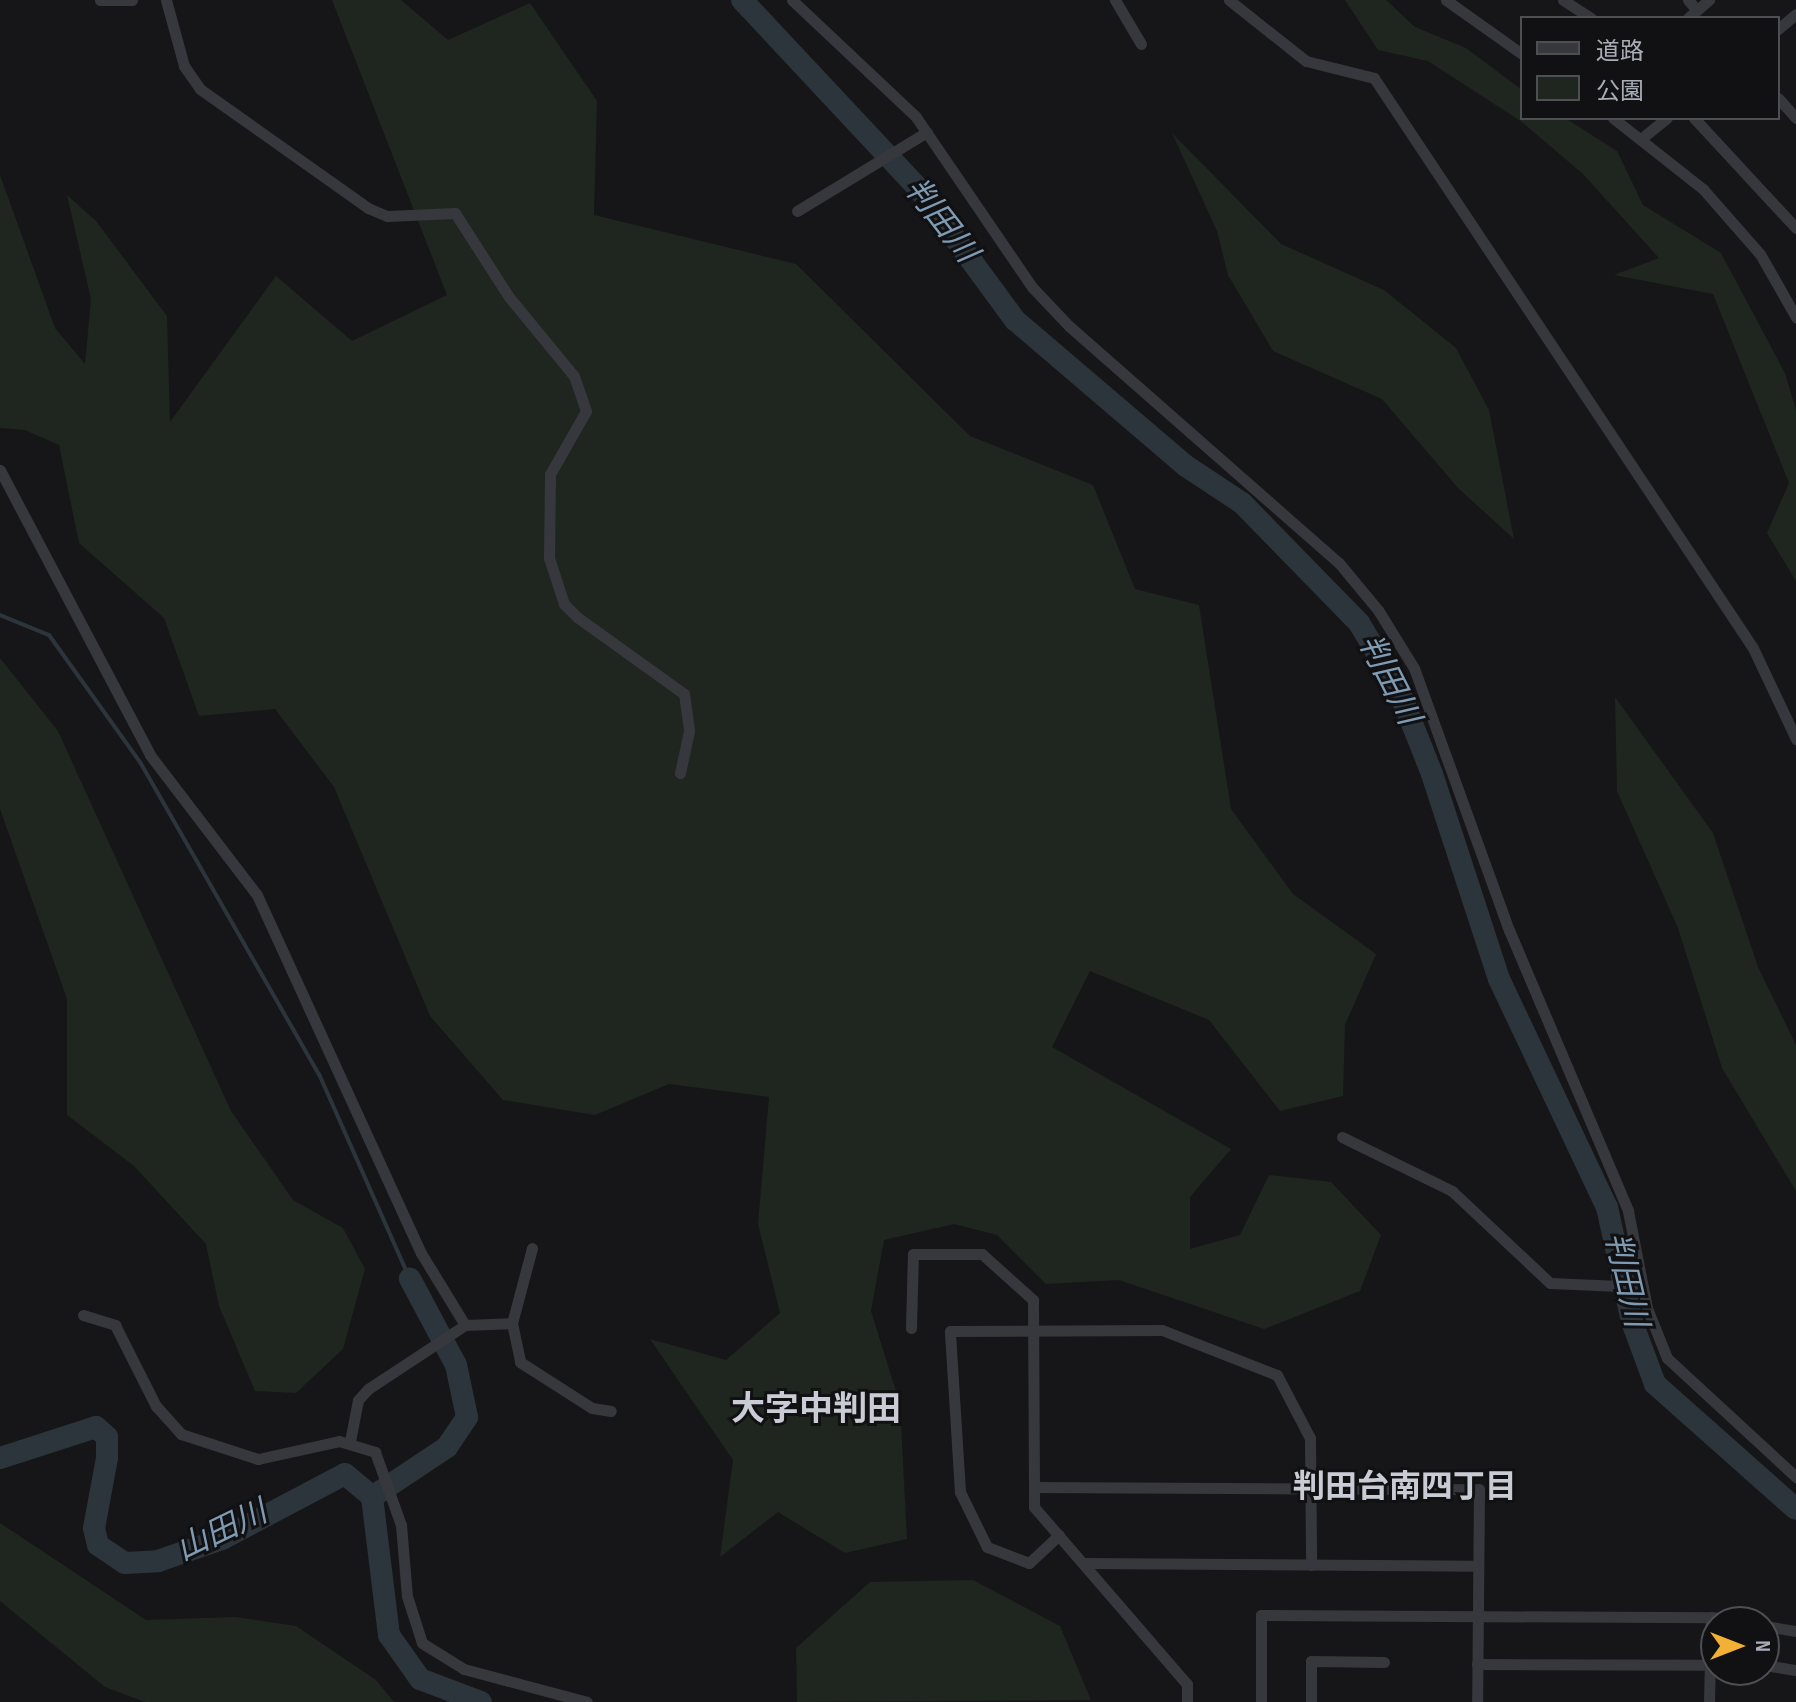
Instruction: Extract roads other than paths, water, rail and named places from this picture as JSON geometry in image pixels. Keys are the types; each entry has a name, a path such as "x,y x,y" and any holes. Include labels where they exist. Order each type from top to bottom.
{"street":[{"path":"100,0 132,0"},
{"path":"166,0 184,66 200,89 368,208 387,216 455,213 509,297 574,376 586,411 550,474 549,558 570,610 684,694 689,731 680,773"},
{"path":"792,0 927,132 1032,287 1113,370 1339,563 1397,640 1628,1211 1639,1287 1679,1375 1796,1477"},
{"path":"1115,0 1141,44"},
{"path":"1229,0 1306,61 1374,78 1753,648 1796,739"},
{"path":"1446,0 1520,53"},
{"path":"1563,0 1588,16"},
{"path":"1688,0 1693,14 1709,0"},
{"path":"1780,27 1796,14"},
{"path":"1780,100 1796,118"},
{"path":"1616,120 1703,189 1760,254 1796,317"},
{"path":"1642,138 1664,120"},
{"path":"1696,120 1796,228"},
{"path":"797,211 927,132"},
{"path":"0,470 150,755 257,895 421,1253 465,1325"},
{"path":"1342,1137 1452,1191 1550,1283 1639,1287"},
{"path":"532,1248 512,1323 529,1374 611,1411"},
{"path":"911,1328 913,1254 982,1254 1033,1300 1034,1507 1187,1684 1187,1702"},
{"path":"83,1315 115,1325 156,1406 181,1434 258,1459 350,1441 375,1452 384,1466 422,1643 464,1669 587,1702"},
{"path":"350,1441 358,1400 368,1389 465,1325 512,1323"},
{"path":"1059,1535 1029,1563 987,1547 960,1492 950,1331 1162,1330 1277,1375 1310,1438 1311,1565"},
{"path":"1034,1487 1479,1489 1477,1702"},
{"path":"1084,1563 1477,1566"},
{"path":"1261,1702 1261,1615 1700,1617"},
{"path":"1311,1702 1311,1661 1384,1662"},
{"path":"1477,1664 1700,1665"}],"waterway":[{"name":"判田川","path":"742,0 918,188 1015,320 1186,466 1242,503 1359,623 1398,688 1432,774 1499,979 1607,1207 1632,1322 1655,1384 1796,1509"},
{"path":"0,615 49,635 140,762 319,1074 410,1279"},
{"path":"372,1497 447,1447 467,1417 456,1365 410,1279"},
{"name":"山田川","path":"0,1458 96,1427 107,1437 107,1458 94,1528 98,1545 125,1563 158,1561 222,1539 345,1474 372,1497"},
{"path":"372,1497 389,1635 420,1679 481,1702"}],"district":[{"name":"大字中判田","path":"816,1410"},
{"name":"判田台南四丁目","path":"1405,1488"}]}
